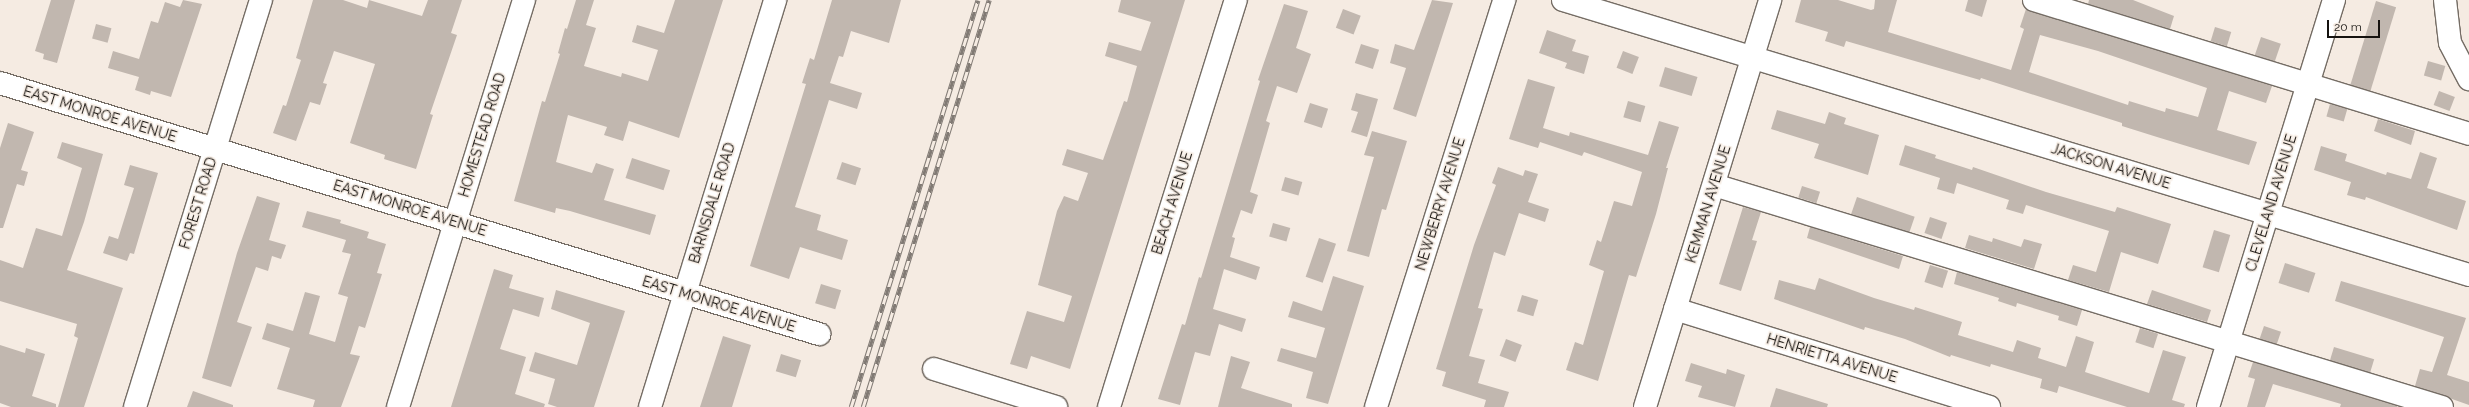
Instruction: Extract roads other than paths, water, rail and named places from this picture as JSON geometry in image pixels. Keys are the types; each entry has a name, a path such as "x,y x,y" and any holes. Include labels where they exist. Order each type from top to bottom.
{"street":[{"name":"FOREST ROAD","path":"135,407 261,0"},
{"name":"HOMESTEAD ROAD","path":"398,407 524,0"},
{"name":"BARNSDALE ROAD","path":"650,407 775,0"},
{"name":"BEACH AVENUE","path":"1109,407 1236,0"},
{"name":"NEWBERRY AVENUE","path":"1376,407 1504,0"},
{"name":"JACKSON AVENUE","path":"1563,0 2469,275"},
{"name":"KEMMAN AVENUE","path":"1645,407 1770,0"},
{"path":"2034,0 2469,134"},
{"name":"CLEVELAND AVENUE","path":"2208,407 2334,0"},
{"path":"2445,0 2450,43 2469,80"},
{"name":"EAST MONROE AVENUE","path":"0,83 819,334"},
{"path":"1714,185 2442,407"},
{"name":"HENRIETTA AVENUE","path":"1675,310 1988,407"},
{"path":"934,369 1056,407"}],"railway":[{"path":"851,407 978,0"},
{"path":"863,407 989,0"}]}
